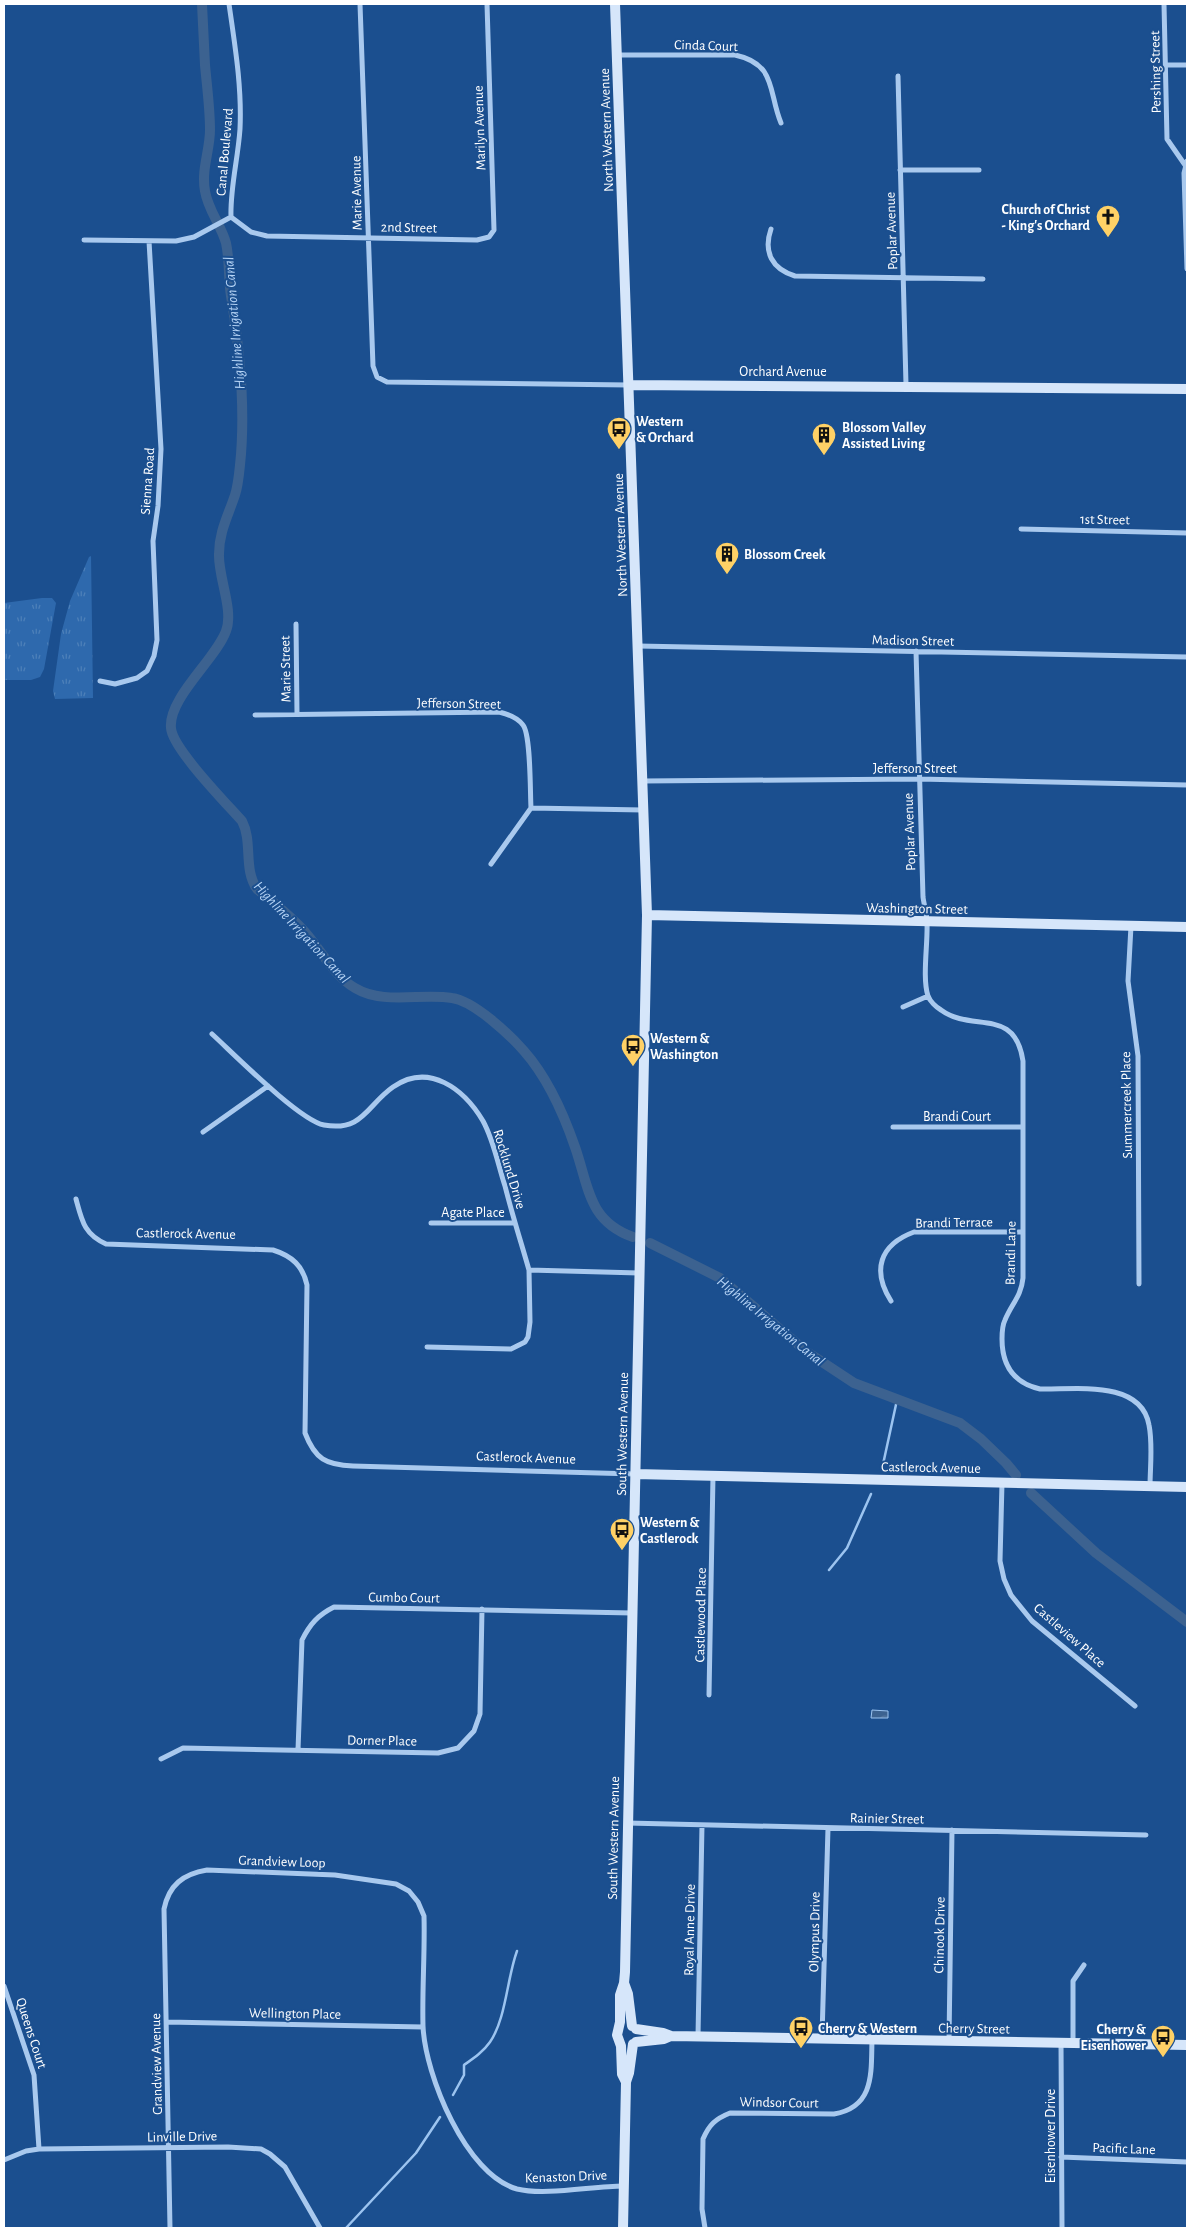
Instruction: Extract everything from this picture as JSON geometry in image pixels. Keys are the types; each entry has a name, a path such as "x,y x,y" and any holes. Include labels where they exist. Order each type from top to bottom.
{"main road":[{"name":"North Western Avenue","path":"615,4 647,915"},
{"name":"Orchard Avenue","path":"629,385 1187,388"},
{"name":"Washington Street","path":"647,915 1187,927"},
{"name":"South Western Avenue","path":"619,2029 620,1995 624,1983 647,915"},
{"name":"Castlerock Avenue","path":"635,1474 1187,1487"},
{"name":"South Western Avenue","path":"624,1983 628,1994 634,2028"},
{"path":"623,2228 626,2082 635,2043 634,2028 626,2026 619,2029 617,2034 620,2042 622,2074 626,2082"},
{"name":"Cherry Street","path":"634,2028 663,2032 671,2036"},
{"name":"Cherry Street","path":"635,2043 664,2039 671,2036 698,2036 1187,2046"},
{"path":"620,2042 629,2046 635,2043"}],"street":[{"name":"Canal Boulevard","path":"229,4 237,59 240,105 240,133 230,203 231,217 251,232"},
{"name":"Marie Avenue","path":"360,4 373,366 375,375 379,380"},
{"name":"Marilyn Avenue","path":"477,240 490,237 494,230 487,4"},
{"name":"Pershing Street","path":"1164,4 1167,139 1186,163"},
{"name":"Cinda Court","path":"617,55 735,55 744,57 758,64 769,77 775,109 781,123"},
{"path":"1166,65 1187,65"},
{"name":"Poplar Avenue","path":"898,76 906,385"},
{"path":"1186,163 1187,269"},
{"path":"900,170 979,170"},
{"path":"84,240 176,241 194,237 231,217"},
{"path":"771,229 767,248 773,262 788,274 795,276 983,279"},
{"name":"2nd Street","path":"251,232 281,237 477,240"},
{"name":"Sienna Road","path":"100,681 115,684 137,678 147,671 154,656 157,640 153,541 158,506 161,449 149,241"},
{"name":"Orchard Avenue","path":"379,380 387,382 629,385"},
{"name":"1st Street","path":"1022,529 1187,533"},
{"name":"Marie Street","path":"296,624 298,714"},
{"name":"Madison Street","path":"638,646 1187,657"},
{"name":"Poplar Avenue","path":"916,651 923,896 927,922"},
{"name":"Jefferson Street","path":"256,715 499,712 507,714 517,719 527,732 531,808"},
{"name":"Jefferson Street","path":"643,781 919,779 1187,785"},
{"path":"490,864 531,808 644,810"},
{"path":"903,1007 928,996 927,922"},
{"name":"Summercreek Place","path":"1131,925 1128,981 1138,1056 1139,1284"},
{"name":"Brandi Lane","path":"928,996 936,1006 950,1016 962,1020 982,1021 999,1025 1017,1040 1020,1047 1022,1061 1022,1289 1005,1319 1002,1331 1002,1353 1007,1367 1017,1378 1032,1387 1040,1389 1112,1391 1132,1398 1143,1410 1149,1425 1150,1486"},
{"name":"Rocklund Drive","path":"212,1034 268,1086 313,1120 322,1124 333,1126 358,1121 391,1088 401,1082 421,1077 453,1085 482,1120 492,1144 530,1270 530,1322 528,1337 525,1342 511,1349 427,1347"},
{"path":"203,1132 268,1086"},
{"name":"Brandi Court","path":"893,1126 1022,1128"},
{"name":"Castlerock Avenue","path":"76,1199 89,1234 106,1244 273,1250 283,1253 298,1264 307,1285 305,1433 316,1454 325,1461 336,1465 353,1466 635,1474"},
{"name":"Agate Place","path":"430,1223 515,1223"},
{"name":"Brandi Terrace","path":"891,1301 882,1286 881,1267 886,1252 893,1243 903,1236 914,1232 1023,1232"},
{"path":"530,1270 639,1273"},
{"name":"Castlewood Place","path":"709,1694 713,1476"},
{"name":"Castleview Place","path":"1002,1483 1000,1561 1004,1579 1011,1595 1032,1620 1135,1706"},
{"name":"Cumbo Court","path":"298,1750 302,1640 309,1626 320,1614 334,1607 632,1613"},
{"name":"Dorner Place","path":"161,1760 183,1748 438,1753 458,1748 474,1731 480,1714 482,1609"},
{"name":"Rainier Street","path":"627,1822 1146,1835"},
{"name":"Royal Anne Drive","path":"698,2036 702,1825"},
{"name":"Olympus Drive","path":"822,2038 828,1828"},
{"name":"Chinook Drive","path":"949,2041 952,1830"},
{"name":"Grandview Loop","path":"165,1959 164,1909 167,1896 173,1886 182,1878 194,1872 207,1870 335,1875 396,1884 410,1891 418,1902 424,1916 425,1945"},
{"name":"Kenaston Drive","path":"425,1945 423,2027 433,2074 445,2106 476,2159 492,2175 505,2184 519,2189 536,2191 623,2186"},
{"name":"Grandview Avenue","path":"165,1959 170,2228"},
{"path":"1073,2044 1073,1981 1084,1965"},
{"name":"Queens Court","path":"4,1986 34,2075 39,2149"},
{"name":"Wellington Place","path":"167,2022 423,2027"},
{"name":"Windsor Court","path":"705,2228 702,2209 703,2139 707,2128 716,2119 730,2113 834,2114 848,2110 861,2100 869,2086 872,2039"},
{"name":"Eisenhower Drive","path":"1061,2043 1062,2228"},
{"name":"Linville Drive","path":"4,2160 26,2151 39,2149 245,2147 266,2151 285,2167 320,2228"},
{"name":"Pacific Lane","path":"1061,2157 1187,2162"}],"green space":[{"path":"91,556 93,698 55,699 53,691 61,634 70,601"},
{"path":"52,598 56,603 44,669 40,677 31,680 4,680 4,603"}],"water":[{"path":"872,1710 888,1711 888,1718 871,1718"}],"waterway":[{"name":"Highline Irrigation Canal","path":"202,4 210,130 204,183 209,205 226,243 241,380 242,444 237,488 222,531 219,546 219,563 227,603 228,623 221,642 177,704 172,716 171,728 174,737 190,762 242,821 247,838 250,873 257,889 300,926 347,983 366,993 378,996 402,998 440,997 461,1000 491,1019 524,1051 540,1072 566,1122 592,1201 607,1222 633,1237"},
{"name":"Highline Irrigation Canal","path":"650,1243 720,1278 807,1352 854,1383 960,1423 981,1439 1016,1475"},
{"path":"882,1469 897,1400"},
{"name":"Highline Irrigation Canal","path":"1031,1493 1096,1553 1187,1622"},
{"path":"829,1570 847,1548 871,1494"},
{"path":"453,2095 464,2075 464,2065 490,2042 500,2022 517,1951"},
{"path":"346,2228 416,2153 440,2117"}],"place":[{"name":"Church of Christ - King's Orchard","path":"1108,238"},
{"name":"Western & Orchard","path":"619,450"},
{"name":"Blossom Valley Assisted Living","path":"824,456"},
{"name":"Blossom Creek","path":"727,575"},
{"name":"Western & Washington","path":"633,1067"},
{"name":"Western & Castlerock","path":"622,1551"},
{"name":"Cherry & Western","path":"801,2049"},
{"name":"Cherry & Eisenhower","path":"1163,2058"}]}
